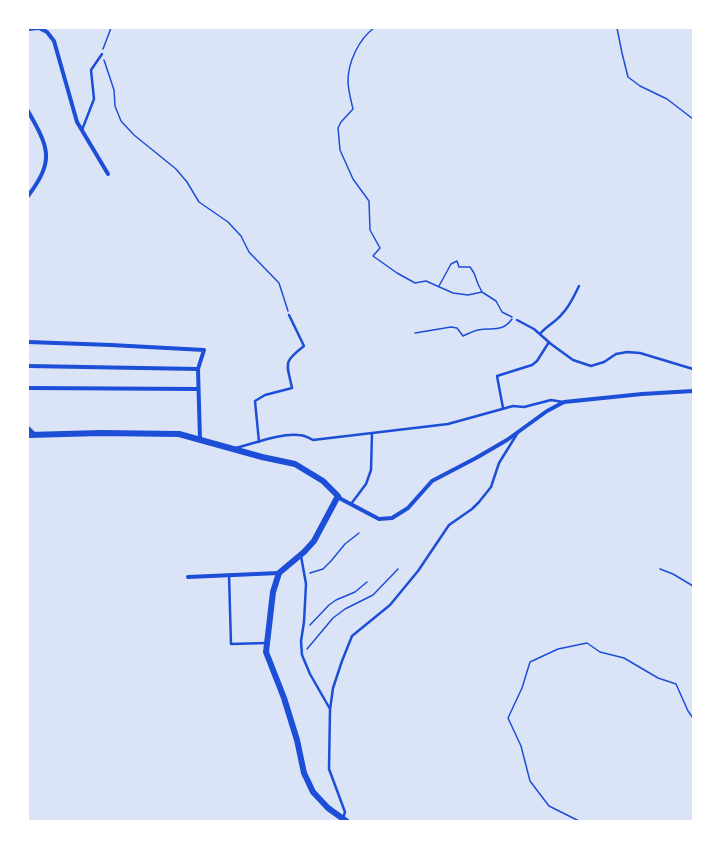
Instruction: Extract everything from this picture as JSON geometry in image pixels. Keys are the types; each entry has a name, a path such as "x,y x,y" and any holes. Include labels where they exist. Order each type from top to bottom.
{"street":[{"path":"28,29 38,28 47,32 54,40 78,122 108,174"},
{"path":"28,111 43,138 47,152 44,170 38,183 28,196"},
{"path":"28,342 111,344 204,350 198,369 200,440"},
{"path":"28,366 198,369"},
{"path":"28,388 198,389"},
{"path":"28,428 31,435 102,433 179,434 230,449 295,464 323,481 338,496 379,519 392,518 408,508 432,481 507,440 547,411 564,402 634,394 693,391"},
{"path":"338,496 314,541 301,555 279,573 273,592 266,652 284,698 304,773 313,792 328,808 344,820"},
{"path":"188,578 279,573"}],"lane":[{"path":"82,130 94,99 91,70 102,54"},
{"path":"540,334 565,311 579,286"},
{"path":"260,442 255,401 266,394 292,388 287,364 289,359 304,346 289,315"},
{"path":"517,320 534,329 573,360 591,366 604,362 616,354 627,352 640,353 693,369"},
{"path":"503,408 497,376 532,365 537,361 549,342"},
{"path":"230,449 296,434 313,440 372,434 448,424 513,406 524,407 550,400 564,402"},
{"path":"344,820 345,812 329,769 330,710 333,688 352,636 390,605 418,572 449,524 472,509 479,502 490,487 499,463 519,432"},
{"path":"351,504 366,484 371,470 372,434"},
{"path":"301,555 306,584 301,641 302,655 310,674 330,710"},
{"path":"229,575 231,644 267,643"}],"path":[{"path":"111,28 102,54 114,90 114,106 121,121 134,135 176,169 187,182 199,202 228,222 241,236 249,252 279,283 289,315"},
{"path":"374,28 359,44 351,63 348,80 353,109 341,122 338,128 340,150 353,179 368,201 370,230 380,248 373,256 397,273 415,283 426,281 453,293 468,295 482,292"},
{"path":"617,28 628,78 640,86 667,99 693,119"},
{"path":"439,286 451,264 457,261 460,267 470,267 482,292 496,301 502,312 517,320"},
{"path":"416,333 452,327 457,328 463,336 478,330 500,329 508,325 513,318"},
{"path":"304,575 323,569 345,544 359,533"},
{"path":"302,655 333,618 345,609 373,595 398,569"},
{"path":"660,569 673,574 693,586"},
{"path":"302,632 336,600 355,592 367,582"},
{"path":"578,821 549,806 530,781 521,746 508,718 522,688 530,662 558,649 587,643 600,652 624,658 658,678 676,684 688,711 693,718"}],"shaded area":[{"path":"28,28 693,28 693,821 28,821"}]}
